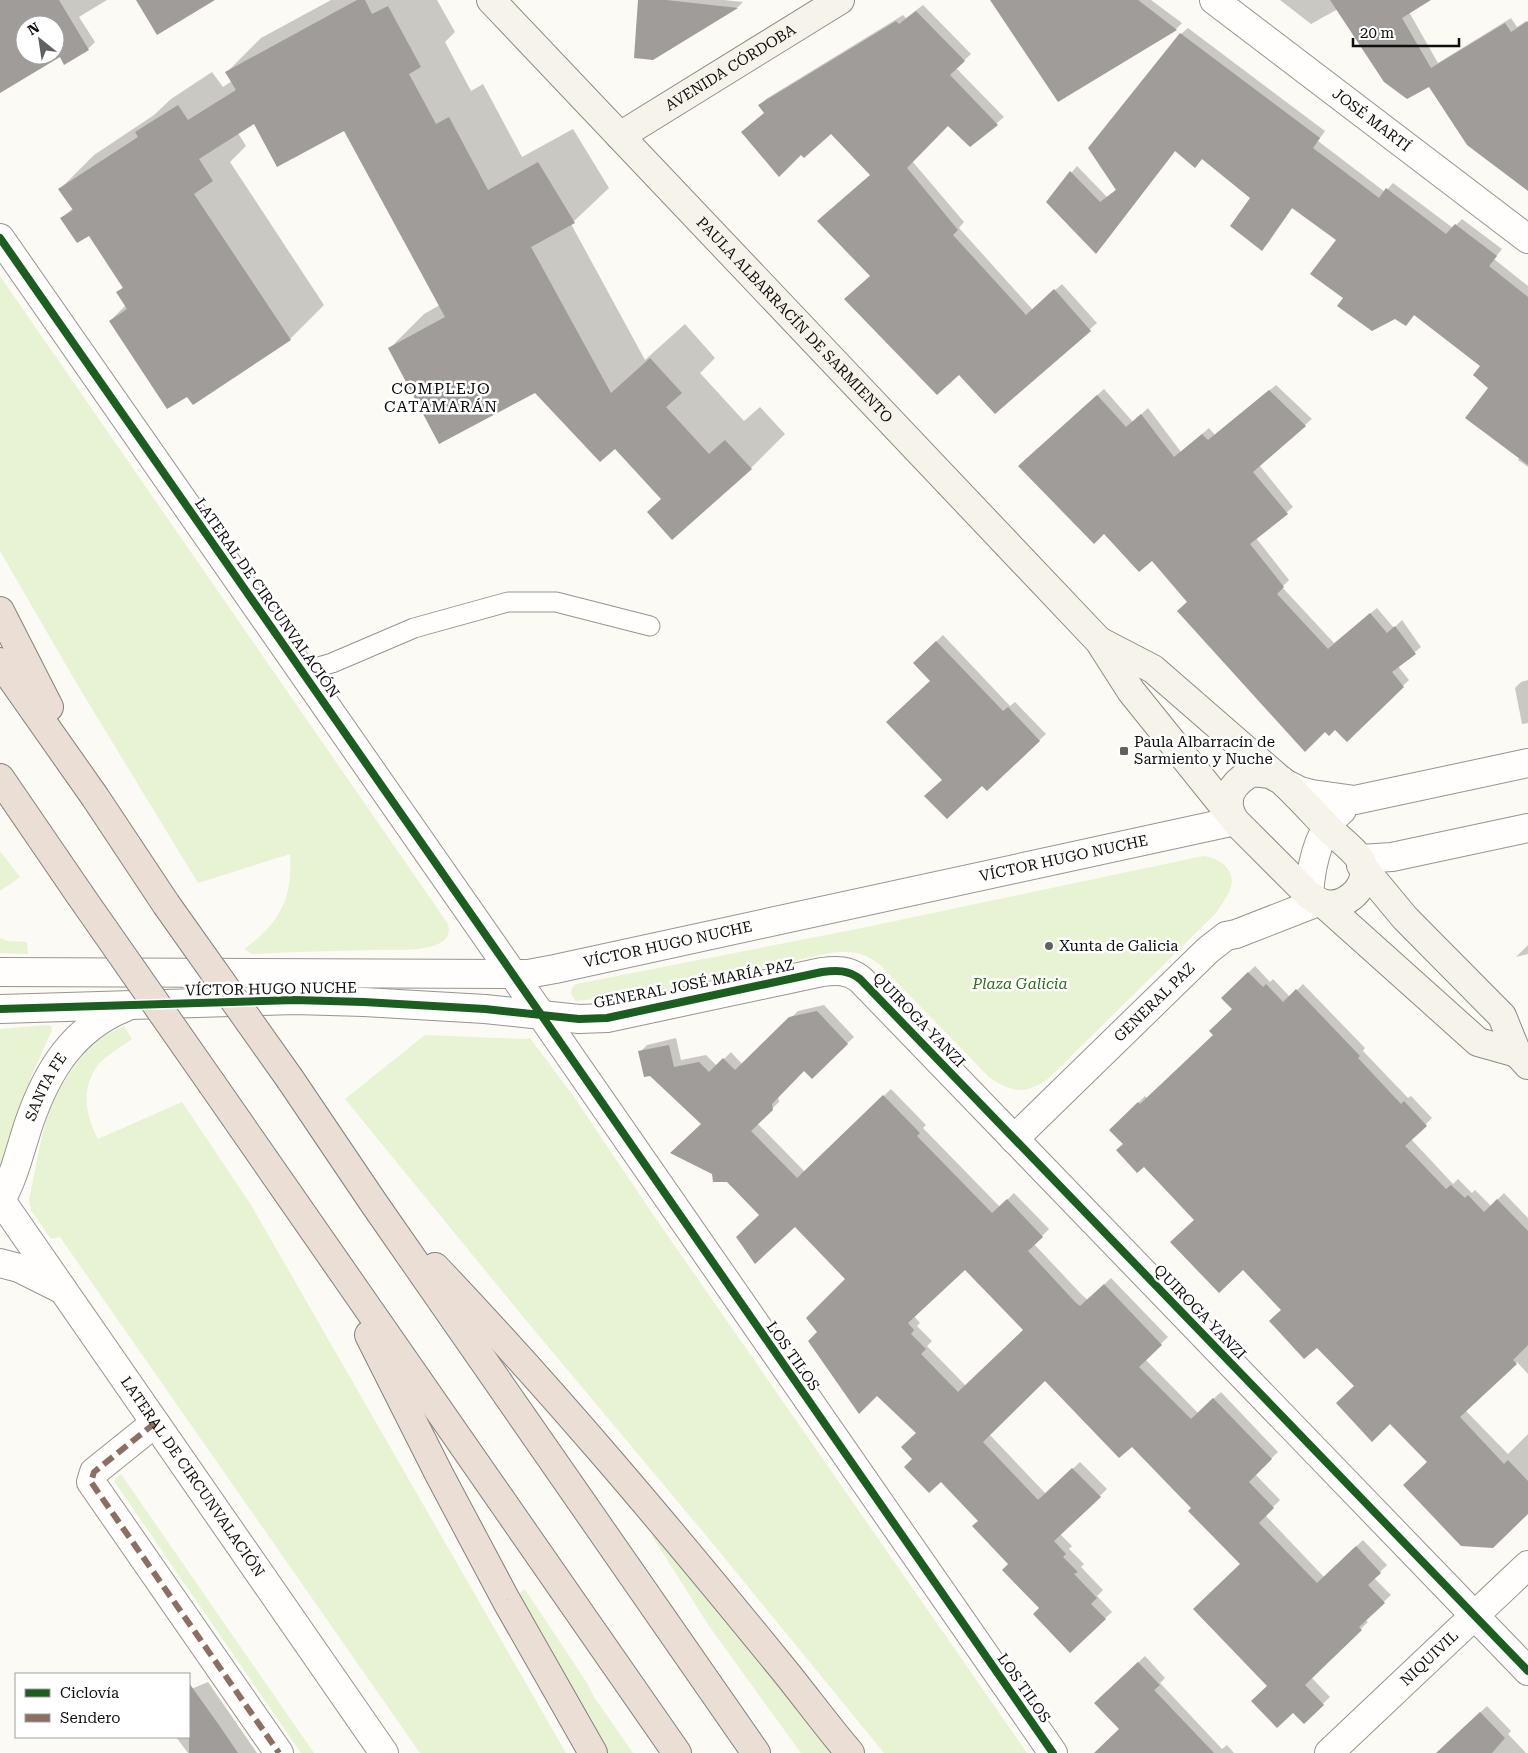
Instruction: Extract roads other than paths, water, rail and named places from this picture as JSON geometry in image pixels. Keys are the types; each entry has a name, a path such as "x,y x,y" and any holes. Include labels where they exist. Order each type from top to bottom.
{"highway":[{"path":"0,612 96,797"},
{"path":"0,662 96,797 166,904 290,1079 373,1202 756,1753"},
{"path":"0,778 677,1753"},
{"path":"0,783 30,820"},
{"path":"373,1202 478,1312 555,1398 780,1665 850,1753"},
{"path":"322,1242 472,1536 593,1753"}],"main road":[{"name":"PAULA ALBARRACÍN DE SARMIENTO","path":"491,0 1099,640 1130,691 1233,818 1317,900"},
{"name":"AVENIDA CÓRDOBA","path":"620,136 840,0"},
{"name":"PAULA ALBARRACÍN DE SARMIENTO","path":"1099,640 1152,669 1281,780 1361,862"},
{"path":"1233,818 1228,805 1229,795 1242,777 1253,772 1264,772 1281,780"},
{"path":"1317,900 1343,903 1354,895 1361,886 1363,878 1361,862"},
{"path":"1361,862 1405,918 1502,1016 1523,1059"},
{"path":"1317,900 1478,1042 1523,1059"}],"street":[{"name":"JOSÉ MARTÍ","path":"1214,0 1528,239"},
{"name":"LATERAL DE CIRCUNVALACIÓN","path":"0,238 512,974"},
{"path":"1281,780 1300,791 1355,800 1528,763"},
{"path":"1317,900 1310,877 1317,851 1328,827 1338,813 1355,800"},
{"name":"VÍCTOR HUGO NUCHE","path":"0,972 528,974 1233,818"},
{"path":"1361,862 1528,828"},
{"name":"GENERAL PAZ","path":"1014,1139 1208,950 1226,936 1236,934 1317,900"},
{"name":"GENERAL JOSÉ MARÍA PAZ","path":"542,1016 579,1019 607,1018 822,972 843,970 851,973"},
{"name":"QUIROGA YANZI","path":"851,973 860,979 1528,1671"},
{"name":"LOS TILOS","path":"512,974 1052,1753"},
{"name":"VÍCTOR HUGO NUCHE","path":"0,1009 295,1000 485,1008 542,1016"},
{"name":"SANTA FE","path":"0,1201 14,1169 36,1105 56,1064 69,1046 97,1021 133,1005"},
{"name":"LATERAL DE CIRCUNVALACIÓN","path":"0,1201 384,1753"},
{"path":"0,1263 19,1268 63,1290"},
{"path":"155,1423 94,1472 91,1482 279,1753"},
{"name":"NIQUIVIL","path":"1329,1753 1528,1564"}],"lane":[{"path":"302,672 332,663 414,628 508,602 556,602 650,626"}],"place":[{"name":"Paula Albarracín de Sarmiento y Nuche","path":"1124,751"},
{"name":"Xunta de Galicia","path":"1049,946"}],"district":[{"name":"COMPLEJO CATAMARÁN","path":"441,397"}],"park label":[{"name":"Plaza Galicia","path":"1020,984"}]}
